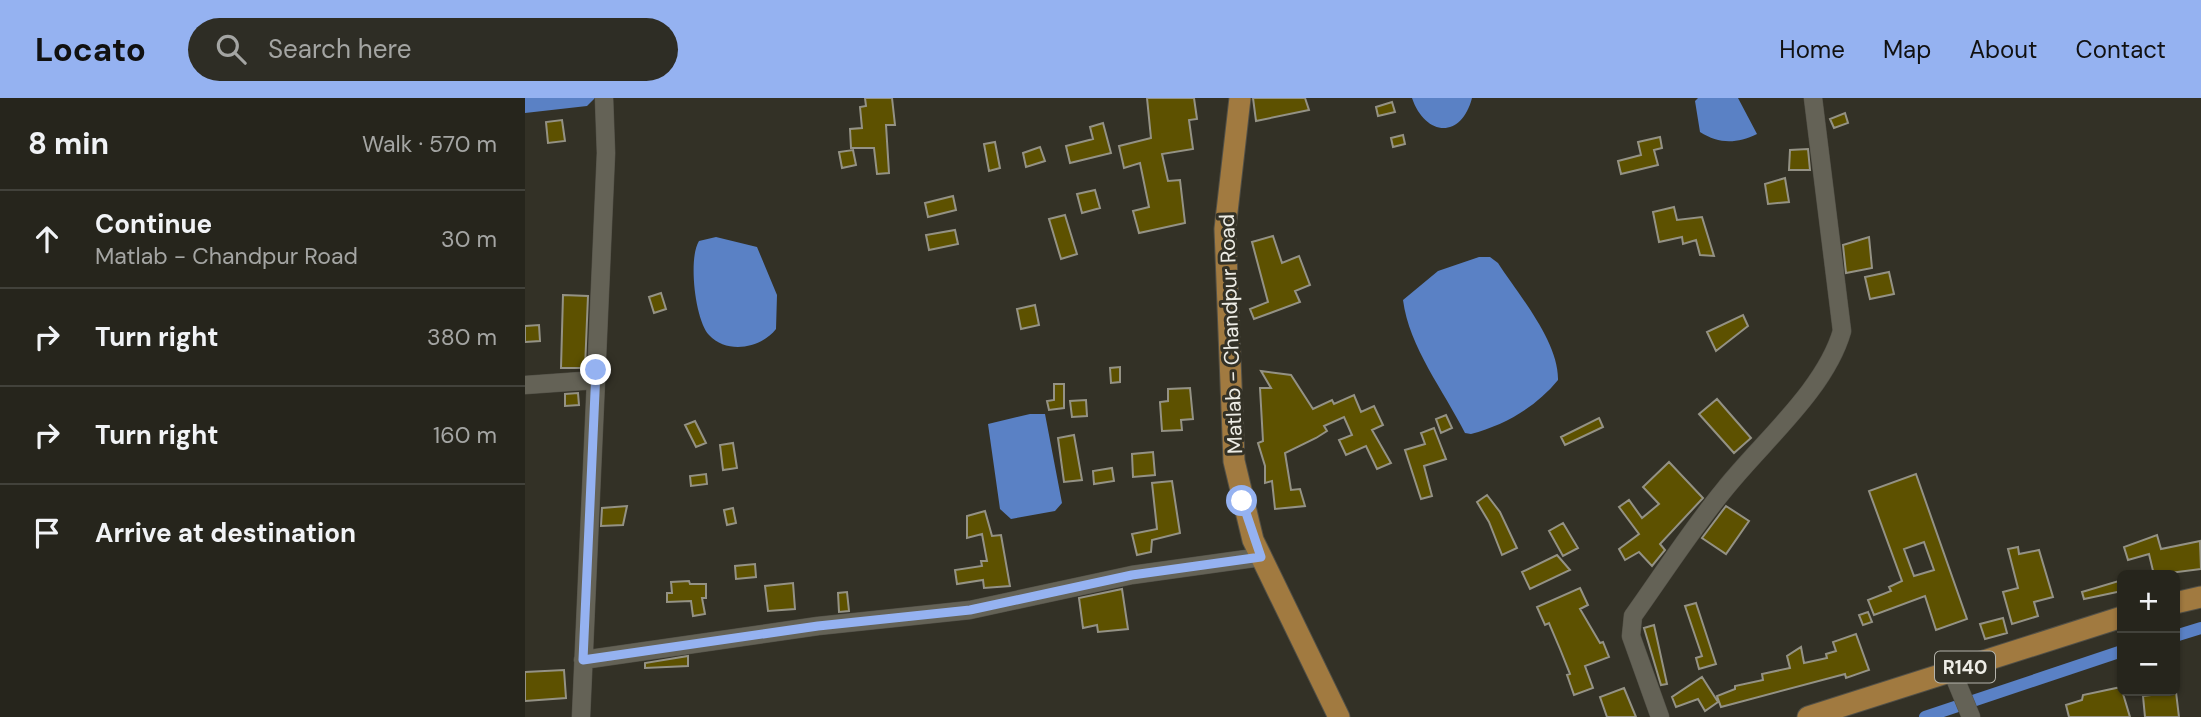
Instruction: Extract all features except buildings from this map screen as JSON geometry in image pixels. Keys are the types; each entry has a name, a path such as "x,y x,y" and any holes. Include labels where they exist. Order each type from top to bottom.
{"main road":[{"name":"Matlab - Chandpur Road","path":"1240,98 1224,229 1234,447 1242,501 1261,557 1339,717"},
{"path":"2180,602 2201,597"},
{"name":"R140","path":"1808,717 1955,680 2117,619"}],"street":[{"path":"582,717 605,153 604,98"},
{"path":"1660,717 1631,636 1633,617 1723,491 1821,376 1837,348 1842,331 1813,98"},
{"path":"525,385 596,380"},
{"path":"583,660 832,624 970,610 1132,575 1261,557"},
{"path":"1955,680 1971,717"}],"water":[{"path":"525,98 595,98 587,106 525,113"},
{"path":"1412,98 1472,98 1460,121 1443,128 1425,120"},
{"path":"1698,98 1738,98 1757,134 1742,140 1728,141 1714,139 1700,132 1695,101"},
{"path":"716,237 757,247 777,295 776,329 770,336 753,345 735,347 717,341 709,335 700,316 694,274 696,249 699,241"},
{"path":"1479,257 1490,257 1498,263 1536,319 1552,350 1558,380 1540,399 1519,414 1496,426 1471,434 1465,433 1428,368 1412,335 1403,300 1438,271"},
{"path":"1030,414 1045,414 1062,503 1055,511 1011,519 1000,509 988,424"}],"waterway":[{"path":"2180,634 2201,628"},
{"path":"1925,717 2117,653"}],"route":[{"path":"596,370 583,660 818,626 939,611 970,610 1132,575 1261,557 1253,540 1242,501"}]}
